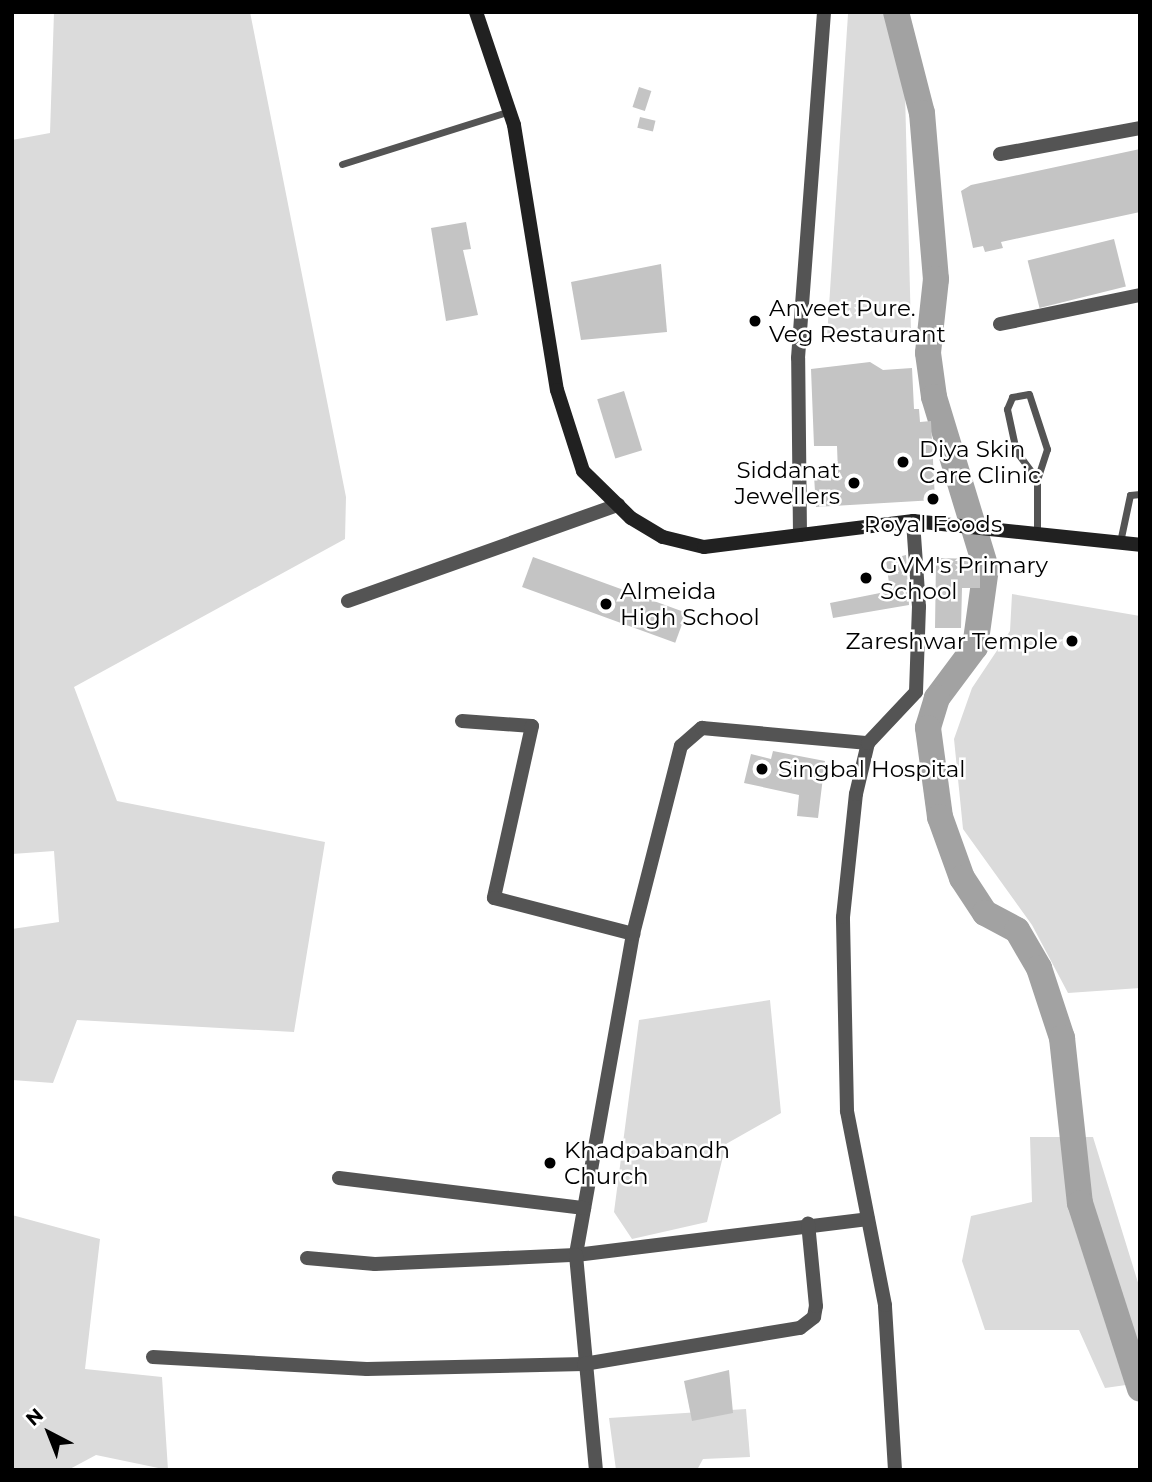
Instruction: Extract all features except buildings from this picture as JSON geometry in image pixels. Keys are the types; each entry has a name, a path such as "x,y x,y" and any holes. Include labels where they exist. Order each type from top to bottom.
{"main road":[{"path":"476,12 510,111 557,390 583,471 618,505 663,537 704,547 913,521 1010,528 1140,545"}],"street":[{"path":"800,535 798,358 824,12"},
{"path":"1000,154 1140,128"},
{"path":"1000,324 1140,295"},
{"path":"348,601 618,505"},
{"path":"895,1470 885,1305 847,1111 843,917 856,794 868,743 916,692 919,607 913,521"},
{"path":"462,721 532,726 495,898 634,934"},
{"path":"596,1470 584,1364 576,1255 634,934 681,746 702,728 868,743"},
{"path":"339,1178 584,1208"},
{"path":"307,1258 375,1264 576,1255 808,1223 868,1219"},
{"path":"153,1357 367,1369 584,1364 809,1324 816,1306 808,1223"}],"lane":[{"path":"342,164 510,111"},
{"path":"1037,479 1016,451 1007,409 1012,397 1029,394 1047,449 1037,479 1037,532"},
{"path":"1120,543 1130,495 1140,494"}],"shaded area":[{"path":"54,12 250,12 346,497 345,539 74,687 117,801 325,842 294,1032 77,1020 53,1083 12,1080 12,929 59,922 54,851 12,854 12,140 50,133"},
{"path":"903,13 911,331 827,337 848,14"},
{"path":"1012,594 1140,616 1140,988 1068,993 1032,925 963,829 954,739 972,688 1010,631"},
{"path":"770,1000 781,1113 726,1144 707,1222 632,1239 614,1212 639,1020"},
{"path":"1030,1137 1093,1137 1140,1289 1140,1383 1105,1388 1079,1330 985,1330 962,1261 971,1216 1032,1202"},
{"path":"12,1215 100,1239 85,1369 162,1377 168,1470 96,1455 68,1470 12,1470"},
{"path":"746,1409 750,1457 703,1459 697,1470 616,1470 609,1418"}],"waterway":[{"path":"896,12 922,113 936,279 928,353 934,397 986,568 975,647 937,698 928,728 940,817 962,878 985,913 1017,930 1039,968 1062,1038 1080,1203 1140,1389"}],"place":[{"name":"Anveet Pure. Veg Restaurant","path":"755,321"},
{"name":"Diya Skin Care Clinic","path":"903,462"},
{"name":"Siddanat Jewellers","path":"854,483"},
{"name":"Royal Foods","path":"933,499"},
{"name":"GVM's Primary School","path":"866,578"},
{"name":"Almeida High School","path":"606,604"},
{"name":"Zareshwar Temple","path":"1072,641"},
{"name":"Singbal Hospital","path":"762,769"},
{"name":"Khadpabandh Church","path":"550,1163"}]}
